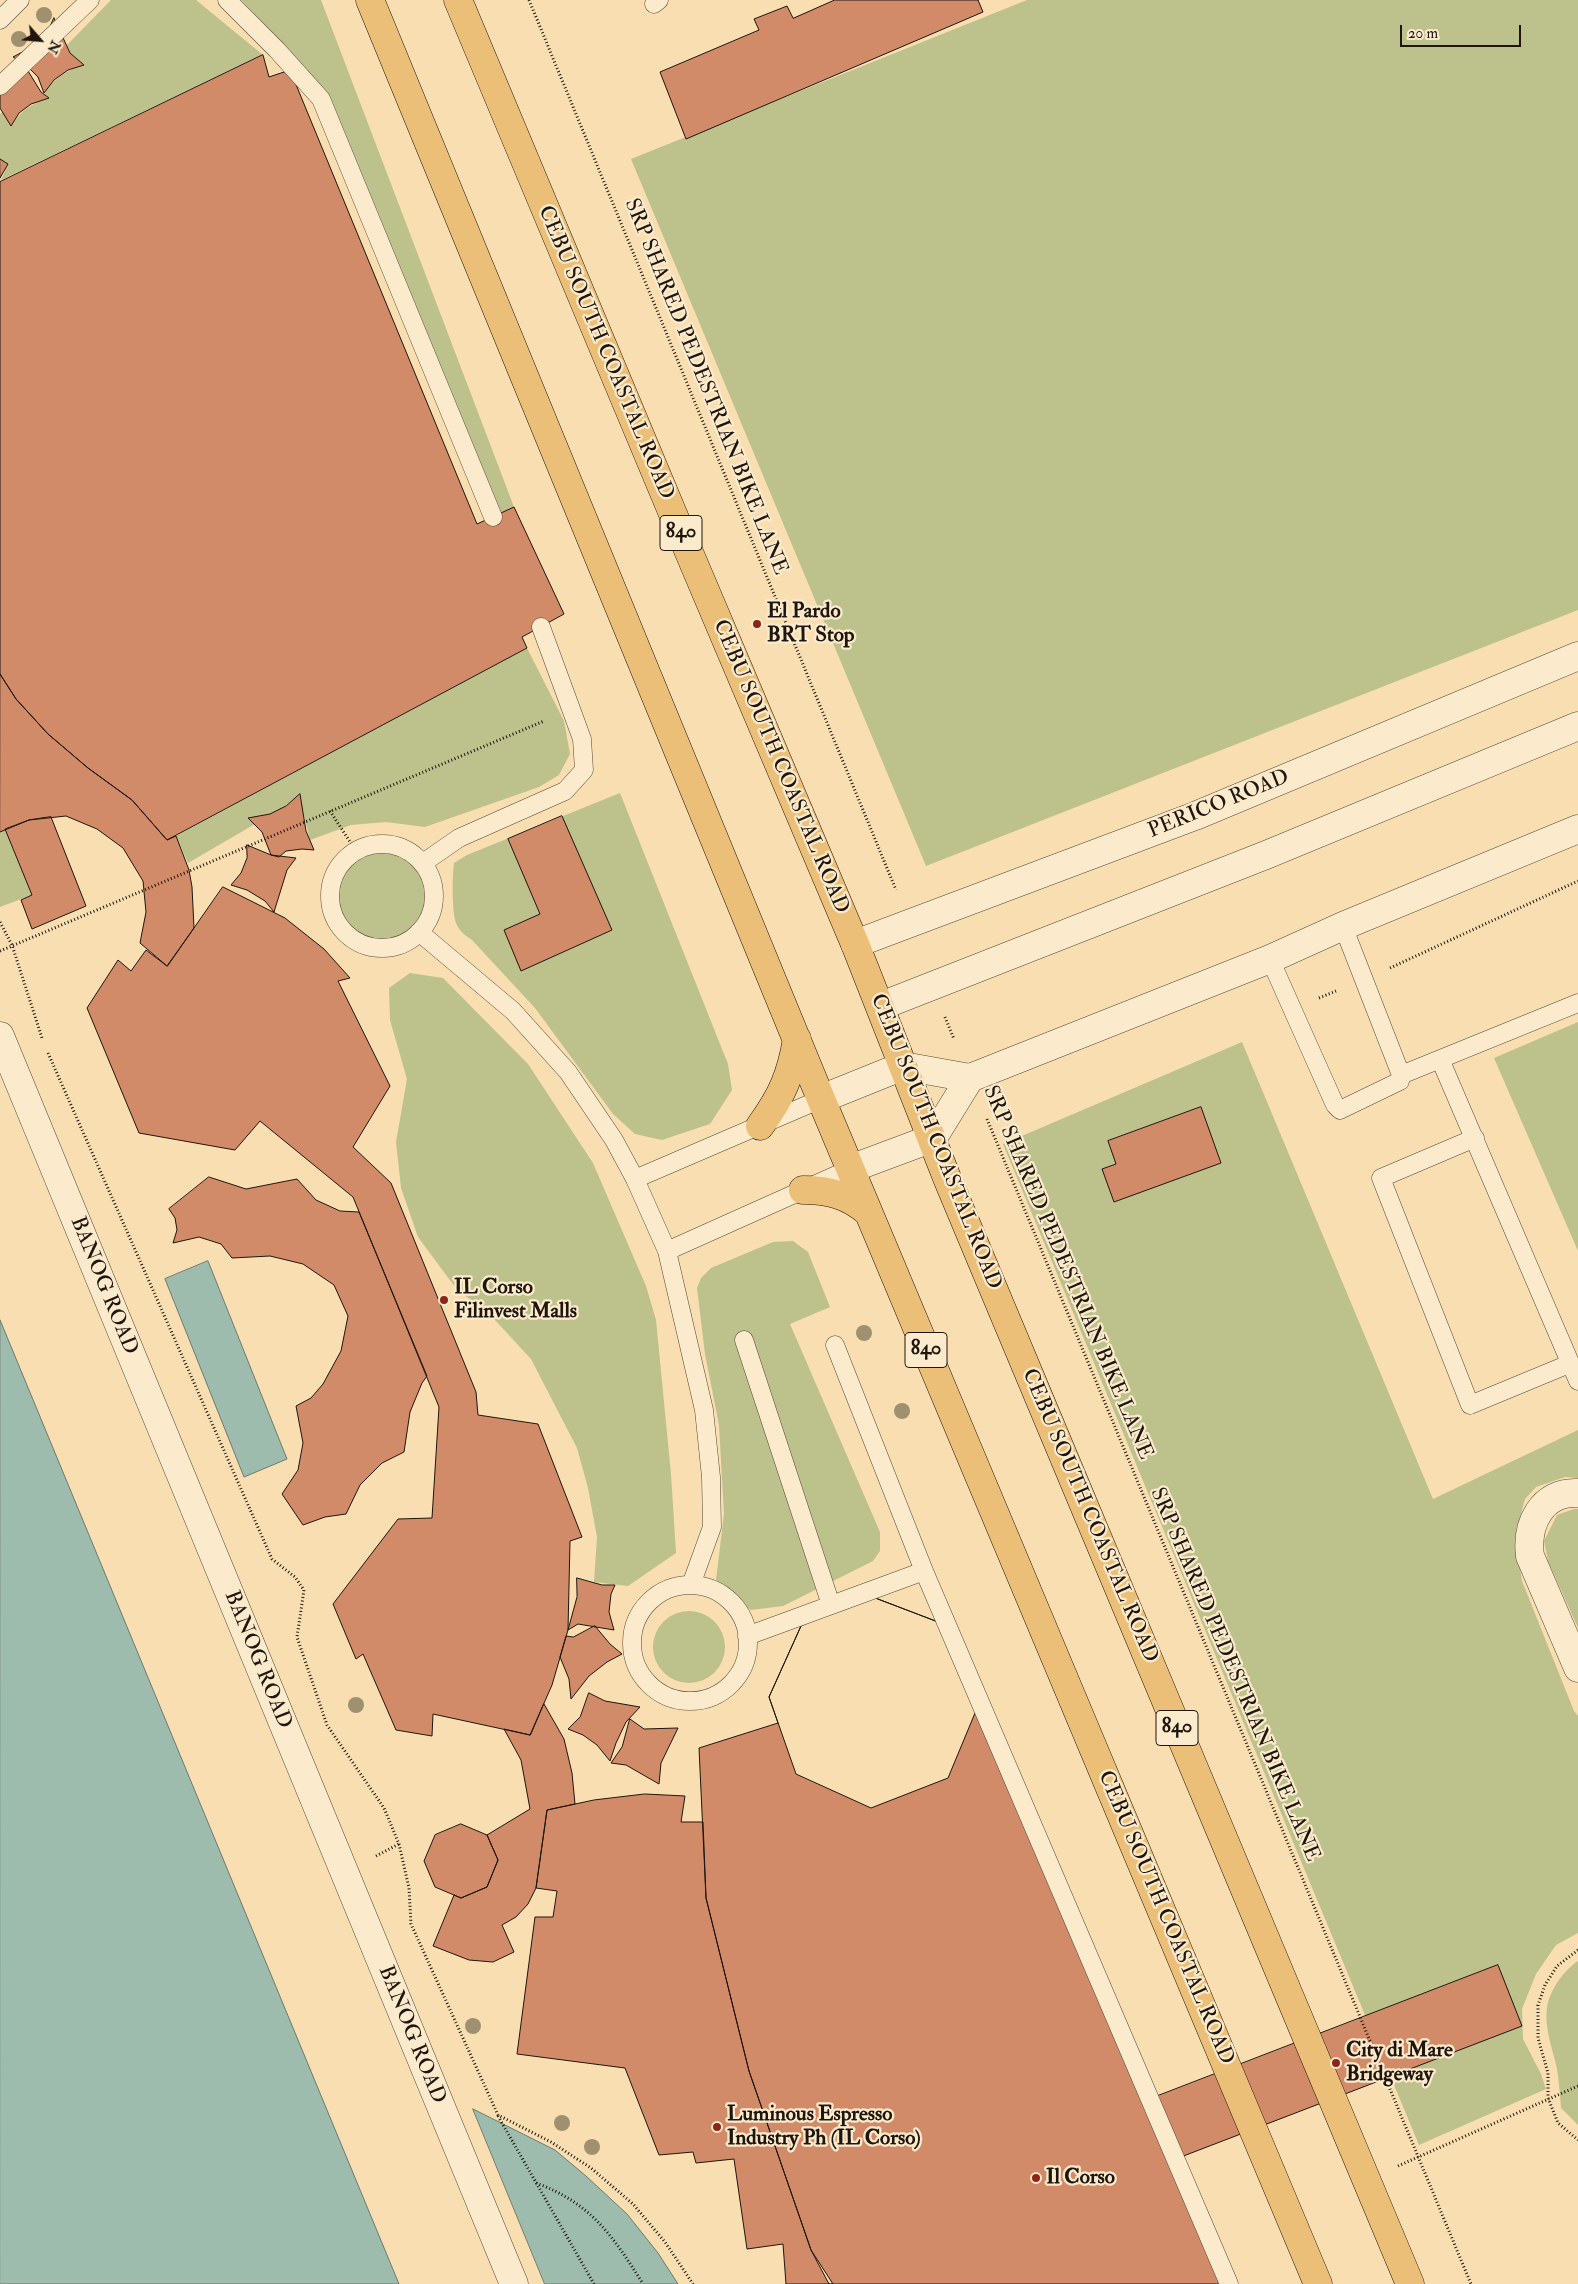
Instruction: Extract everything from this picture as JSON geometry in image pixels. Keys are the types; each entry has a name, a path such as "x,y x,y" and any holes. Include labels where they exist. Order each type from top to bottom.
{"highway":[{"name":"CEBU SOUTH COASTAL ROAD","path":"370,0 821,1099 1318,2284"},
{"name":"CEBU SOUTH COASTAL ROAD","path":"458,0 881,1006 951,1187 1410,2284"},
{"path":"760,1126 784,1091 797,1038"},
{"path":"803,1190 832,1192 851,1199 868,1212"}],"street":[{"name":"PERICO ROAD","path":"855,944 1195,816 1578,656"},
{"path":"881,1006 1266,854 1578,726"},
{"path":"821,1099 903,1066 970,1078 1270,959 1343,926 1578,829"},
{"name":"BANOG ROAD","path":"0,1036 514,2284"},
{"path":"850,1168 933,1138 970,1078"},
{"path":"1578,1493 1556,1497 1542,1507 1532,1522 1528,1539 1530,1556 1578,1668"}],"lane":[{"path":"0,20 20,0"},
{"path":"0,86 90,0"},
{"path":"227,0 277,50 321,99 493,516"},
{"path":"423,863 459,838 565,791 584,770 582,739 541,627"},
{"path":"385,844 399,846 412,853 423,863 431,876 434,890 434,906 428,920 408,942 380,948 365,945 352,938 342,928 334,915 331,901 332,886 340,866 356,851 370,846 385,844"},
{"path":"1270,959 1334,1105 1340,1110 1400,1081 1401,1074 1343,926"},
{"path":"419,932 513,1011 568,1072 614,1140 636,1179 667,1251 704,1410 711,1477 712,1527 691,1585"},
{"path":"1401,1074 1578,1003"},
{"path":"1440,1059 1569,1364 1578,1380"},
{"path":"636,1179 821,1099"},
{"path":"1475,1138 1381,1178 1470,1405 1569,1364"},
{"path":"667,1251 850,1168"},
{"path":"744,1340 831,1605"},
{"path":"835,1345 924,1571 1229,2284"},
{"path":"748,1636 924,1571"},
{"path":"691,1585 707,1587 722,1594 734,1605 743,1619 748,1636 743,1667 729,1685 710,1698 694,1702 678,1701 664,1696 651,1687 640,1675 634,1661 633,1629 639,1615 654,1598 675,1587 691,1585"}],"path":[{"name":"SRP SHARED PEDESTRIAN BIKE LANE","path":"529,0 910,923"},
{"path":"0,951 572,709"},
{"path":"330,811 356,851"},
{"path":"1292,1010 1364,980 1578,881"},
{"path":"0,922 12,945 43,1041"},
{"path":"47,1050 272,1559 295,1577 304,1590 297,1637 327,1725 384,1808 399,1844 409,1888 411,1924 498,2115 594,2284"},
{"name":"SRP SHARED PEDESTRIAN BIKE LANE","path":"970,1078 1472,2284"},
{"path":"1578,1950 1557,1966 1545,1985 1538,2005 1538,2038 1548,2073 1548,2098 1558,2123 1578,2140"},
{"path":"1366,2180 1578,2086"},
{"path":"498,2115 551,2142 598,2174 632,2204 665,2242 693,2284"},
{"path":"535,2183 560,2192 594,2216 622,2250 643,2284"}],"green space":[{"path":"111,0 196,0 263,55 1,180 8,164 0,159 0,114 4,111 11,126 27,108 49,98 44,93 57,79 83,65 70,53 67,45"},
{"path":"241,0 321,0 514,507 496,516 327,94 291,52"},
{"path":"1027,0 1578,0 1578,610 926,866 631,159"},
{"path":"527,648 564,721 570,754 559,775 539,787 425,827 386,822 351,825 310,840 299,795 286,806 188,863 176,836"},
{"path":"620,793 728,1064 732,1090 710,1124 662,1140 635,1134 613,1114 535,1008 459,928 454,911 454,863 467,855"},
{"path":"5,829 32,895 0,907 0,832"},
{"path":"382,844 402,848 419,859 430,876 434,896 430,916 419,933 402,944 382,948 362,944 345,933 334,916 330,896 334,876 345,859 362,848"},
{"path":"410,973 443,978 528,1064 593,1163 646,1286 656,1320 671,1474 676,1553 628,1586 594,1582 597,1537 588,1488 577,1448 531,1359 494,1319 455,1287 418,1237 401,1188 396,1142 407,1079 390,1020 389,988"},
{"path":"1578,1022 1578,1251 1494,1058"},
{"path":"1242,1042 1433,1499 1578,1430 1578,1478 1565,1477 1536,1487 1525,1499 1515,1537 1522,1581 1574,1711 1578,1716 1578,1933 1556,1945 1536,1974 1522,2009 1523,2039 1541,2074 1546,2089 1419,2145 1003,1144"},
{"path":"793,1241 808,1252 830,1307 790,1324 880,1532 880,1551 873,1561 783,1606 751,1610 730,1596 716,1580 724,1514 719,1425 705,1354 697,1288 701,1278 711,1268 773,1242"},
{"path":"1578,1509 1578,1628 1548,1561 1544,1541 1557,1515"},
{"path":"689,1611 709,1617 719,1627 725,1647 719,1667 709,1677 689,1683 669,1677 659,1667 653,1647 659,1627 669,1617"},
{"path":"1578,1961 1578,2125 1561,2108 1557,2069 1546,2016 1548,2001 1558,1981"}],"shaded area":[{"path":"208,1261 287,1459 244,1477 165,1279"},
{"path":"0,1320 399,2284 0,2284"},
{"path":"473,2109 555,2150 586,2176 627,2214 658,2253 678,2284 545,2284"}],"building":[{"path":"835,0 978,0 983,12 686,139 660,72 759,30 754,19 787,6 793,18"},
{"path":"54,18 70,53 84,65 68,70 54,80 44,93 38,77 25,64 13,57 30,48 48,31"},
{"path":"263,55 269,77 290,70 477,524 514,507 564,614 522,637 527,648 167,840 132,800 88,768 48,734 16,699 0,674 0,182"},
{"path":"28,71 41,92 49,98 31,104 19,113 11,126 0,108 0,79"},
{"path":"0,159 8,164 0,178"},
{"path":"0,674 16,699 48,734 88,768 132,800 167,840 176,836 189,870 192,887 194,928 167,966 140,943 146,912 143,881 123,848 97,829 66,816 29,820 0,832"},
{"path":"300,794 306,831 314,850 286,851 279,857 271,855 262,832 248,818 270,814 286,806"},
{"path":"562,816 612,930 521,971 504,930 540,914 508,839"},
{"path":"51,817 86,906 32,929 21,900 32,895 5,829 29,820"},
{"path":"247,845 271,855 296,858 287,870 274,912 265,901 247,890 231,885 241,873 247,858"},
{"path":"223,887 285,918 324,949 350,978 338,981 390,1086 353,1147 391,1183 476,1392 478,1415 538,1424 582,1537 570,1541 568,1630 552,1685 530,1735 433,1714 432,1736 396,1730 363,1654 356,1659 333,1604 398,1519 432,1518 439,1407 353,1197 260,1121 235,1150 139,1133 87,1008 118,960 131,971 146,950 167,966"},
{"path":"1201,1107 1221,1163 1114,1202 1102,1169 1116,1164 1108,1141"},
{"path":"209,1177 246,1189 297,1179 316,1200 340,1211 359,1212 427,1376 422,1383 410,1412 404,1452 382,1463 360,1485 346,1514 325,1517 303,1525 282,1494 298,1470 303,1443 296,1406 311,1398 323,1384 341,1351 348,1316 334,1285 303,1264 270,1256 232,1258 221,1244 199,1237 173,1243 177,1230 175,1218 169,1209"},
{"path":"577,1578 602,1585 615,1585 611,1594 609,1612 614,1630 578,1624 568,1630 577,1597"},
{"path":"870,1596 946,1625 980,1701 948,1778 871,1808 796,1774 769,1697 801,1626"},
{"path":"870,1596 946,1625 1224,2284 829,2284 811,2250 749,2071 706,1898 699,1748 778,1723 769,1697 801,1626"},
{"path":"595,1626 610,1644 622,1654 607,1662 589,1676 571,1699 569,1679 560,1657 566,1636 573,1637"},
{"path":"589,1693 605,1701 640,1707 626,1722 610,1761 597,1745 583,1735 568,1729 580,1717"},
{"path":"544,1704 564,1739 572,1773 575,1804 547,1810 536,1888 528,1904 516,1917 502,1925 514,1952 493,1962 469,1960 433,1946 454,1895 461,1898 487,1887 498,1860 487,1835 530,1809 521,1760 504,1729 530,1735"},
{"path":"630,1719 644,1729 678,1728 661,1763 659,1784 626,1765 611,1763 622,1747"},
{"path":"645,1794 685,1796 681,1822 703,1822 706,1898 749,2071 811,2250 833,2284 786,2284 783,2244 747,2249 734,2159 696,2163 693,2152 659,2155 625,2068 517,2054 535,1917 553,1917 557,1891 536,1888 547,1810 594,1800"},
{"path":"461,1824 487,1835 498,1860 487,1887 461,1898 435,1887 424,1861 435,1835"},
{"name":"City di Mare Bridgeway","path":"1498,1965 1522,2026 1173,2160 1150,2099"}],"place":[{"name":"El Pardo BRT Stop","path":"757,624"},
{"name":"IL Corso Filinvest Malls","path":"444,1300"},
{"name":"City di Mare Bridgeway","path":"1336,2063"},
{"name":"Luminous Espresso Industry Ph (IL Corso)","path":"717,2127"},
{"name":"Il Corso","path":"1036,2178"}]}
